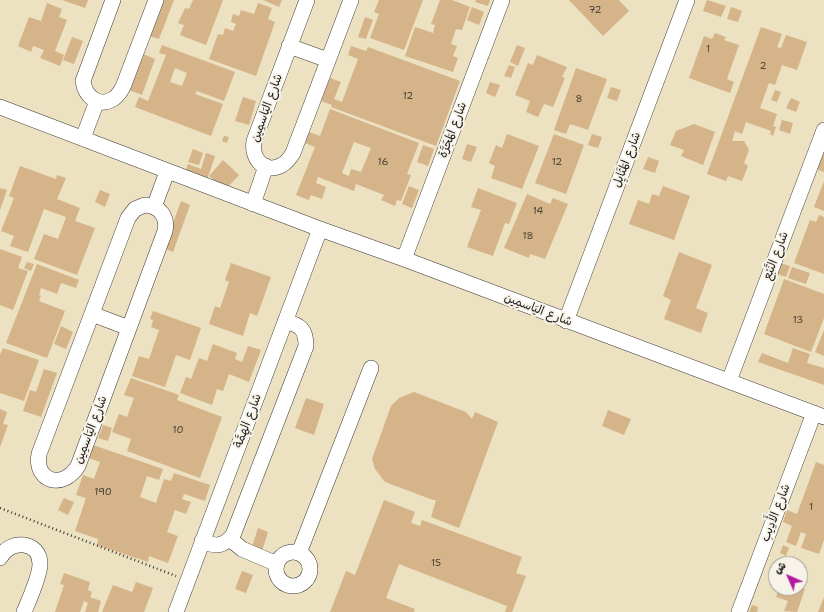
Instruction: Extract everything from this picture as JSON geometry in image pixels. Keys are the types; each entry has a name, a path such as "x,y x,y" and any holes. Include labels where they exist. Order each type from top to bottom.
{"street":[{"path":"113,0 83,81 87,93 96,101 102,102 112,100 117,96 123,87 156,0"},
{"name":"شارع اليَاسمِين","path":"266,166 260,164 256,159 253,147 307,0"},
{"path":"253,204 266,166 271,168 282,165 293,153 351,0"},
{"name":"شارع المَجَرَّة","path":"404,259 502,0"},
{"name":"شارع المَثَايِل","path":"566,321 688,0"},
{"path":"290,46 328,60"},
{"path":"82,138 96,101"},
{"name":"شارع اليَاسمِين","path":"0,107 167,172 404,259 819,415"},
{"name":"شارع النَّبْع","path":"728,381 824,130"},
{"path":"154,207 167,172"},
{"name":"شارع اليَاسمِين","path":"145,205 154,207 160,210 166,220 165,231 78,466 67,478 62,480 51,480 45,477 38,466 39,454 131,214 139,207 145,205"},
{"name":"شارع الهِمَّة","path":"176,612 320,229"},
{"path":"92,314 129,328"},
{"path":"202,541 216,546 225,543 230,539 236,530 306,346 304,334 301,328 294,323 285,321"},
{"path":"299,553 371,368"},
{"name":"شارع الأَدِيب","path":"739,612 819,415"},
{"path":"230,539 242,550 277,564"},
{"path":"0,558 6,549 17,544 29,546 38,555 40,560 39,572 24,612"},
{"path":"288,552 299,553 304,556 310,566 308,576 300,584 289,585 279,580 276,569 277,564 279,558 288,552"}],"path":[{"path":"0,508 188,581"}],"building":[{"path":"62,0 88,0 85,8"},
{"path":"163,0 174,0 159,39 149,36"},
{"path":"193,0 223,0 206,45 180,35 184,25 178,23 185,8 189,9"},
{"path":"263,0 282,0 279,7"},
{"path":"379,0 423,0 404,50 370,38 379,14 374,12"},
{"path":"440,0 452,0 470,7 462,30 456,29 451,44 457,46 453,56 458,58 453,72 405,56 415,27 433,33 435,25 431,24"},
{"path":"476,0 490,0 488,6 475,2"},
{"path":"569,0 619,0 629,11 603,36"},
{"path":"707,0 726,6 721,17 703,11"},
{"path":"47,3 62,9 59,17 67,20 55,51 64,55 60,66 40,58 44,50 33,46 31,52 18,46 29,17 41,21"},
{"path":"258,3 272,8 268,19 275,22 256,76 209,59 218,34 223,35 225,28 233,31 236,24 231,22 233,14 239,16 241,10 254,14"},
{"path":"472,7 484,12 479,25 467,20"},
{"path":"731,7 742,11 738,22 727,19"},
{"path":"365,17 373,20 366,39 358,37"},
{"path":"761,27 782,34 777,47 781,48 786,35 807,42 797,70 782,65 775,85 769,83 760,108 777,114 773,126 776,127 773,136 770,134 771,131 746,122 742,134 735,131 732,141 744,141 749,150 744,163 748,166 742,181 728,176 726,181 707,174"},
{"path":"715,33 726,37 724,40 739,45 727,79 734,82 730,93 689,78 704,36 712,39"},
{"path":"72,37 83,41 74,64 63,60"},
{"path":"162,45 235,72 224,101 197,91 195,94 223,104 211,136 135,107 139,97 148,101 166,55 159,53","holes":["175,68 187,73 182,86 170,82"]},
{"path":"517,45 525,48 518,66 510,62"},
{"path":"351,46 366,51 368,47 460,81 436,146 331,107 332,105 321,101 330,78 341,82 334,99 342,102 358,59 348,55"},
{"path":"143,54 155,59 142,95 129,90"},
{"path":"537,55 567,67 562,77 565,78 553,107 544,104 538,117 526,112 530,101 515,95 528,63 533,65"},
{"path":"509,65 515,67 511,78 504,76"},
{"path":"576,68 607,79 588,130 570,124 566,134 554,130"},
{"path":"490,82 500,85 495,97 486,93"},
{"path":"611,87 621,90 617,101 607,98"},
{"path":"775,90 781,92 777,102 771,100"},
{"path":"243,97 256,101 249,125 235,121"},
{"path":"791,98 800,102 796,112 786,108"},
{"path":"330,109 419,143 407,174 411,175 401,201 397,200 395,206 381,200 384,195 356,184 354,191 318,177 316,183 326,187 322,199 311,195 309,200 296,195 315,147 305,143 309,132 320,136","holes":["354,142 371,148 361,172 351,169 349,176 342,173"]},
{"path":"782,120 793,123 790,134 779,130"},
{"path":"694,124 715,132 703,165 681,156 684,150 670,145 676,131"},
{"path":"507,134 539,146 522,189 491,178 495,166 489,163 496,145 502,148"},
{"path":"554,134 584,145 566,194 535,183"},
{"path":"592,134 602,137 598,148 588,145"},
{"path":"224,136 229,137 227,143 222,141"},
{"path":"467,144 477,147 471,162 462,159"},
{"path":"423,145 434,149 428,166 417,162"},
{"path":"193,149 203,153 199,165 188,162"},
{"path":"824,149 824,172 816,169"},
{"path":"206,153 215,156 206,183 184,176 188,164 201,169"},
{"path":"648,157 659,161 655,173 643,169"},
{"path":"223,160 239,175 225,190 209,176"},
{"path":"20,166 56,179 57,175 66,178 57,199 80,208 75,221 95,228 77,275 34,259 44,234 58,239 66,217 44,209 28,252 10,246 14,236 1,231 14,198 9,196"},
{"path":"824,181 824,211 814,207"},
{"path":"409,186 419,190 412,208 402,204"},
{"path":"663,186 690,196 674,240 629,224 638,200 649,204 652,194 659,196"},
{"path":"0,188 7,190 0,210"},
{"path":"478,188 517,203 509,224 505,223 493,256 467,247 481,210 471,207"},
{"path":"100,190 110,194 105,207 95,202"},
{"path":"527,194 550,204 553,198 568,204 545,259 530,254 529,258 504,248"},
{"path":"181,201 190,205 173,252 164,248"},
{"path":"819,215 824,217 824,274 794,263 810,220 816,222"},
{"path":"0,249 22,257 18,268 28,271 13,310 0,305"},
{"path":"679,252 712,265 696,308 708,313 701,333 664,319 671,300 663,296"},
{"path":"27,262 34,264 31,271 24,268"},
{"path":"231,263 271,277 257,316 250,313 243,336 209,324 215,306 220,308 229,282 225,280"},
{"path":"780,263 790,266 786,277 777,274"},
{"path":"37,264 79,280 76,288 61,283 57,294 41,288 39,295 41,296 39,301 65,311 47,358 6,343"},
{"path":"792,267 810,273 806,284 788,278"},
{"path":"784,279 824,294 824,318 811,352 764,334"},
{"path":"153,311 201,328 190,360 176,355 165,387 132,376 139,356 149,359 159,330 151,327 153,320 150,319"},
{"path":"61,326 73,332 66,349 54,344"},
{"path":"824,330 824,356 815,352"},
{"path":"213,344 237,353 235,359 242,362 248,346 261,350 249,382 229,374 223,391 217,389 212,405 180,393 186,377 191,379 199,358 207,361"},
{"path":"3,348 39,360 24,401 0,393 0,355"},
{"path":"793,348 810,354 807,363 824,368 824,385 758,362 762,353 788,363"},
{"path":"44,369 57,373 41,417 23,411 30,390 36,392"},
{"path":"131,378 179,395 177,400 222,417 200,478 127,451 131,439 112,432 119,414 127,417 134,398 124,395"},
{"path":"414,392 466,412 472,419 475,412 498,422 459,528 431,517 436,500 385,482 375,469 372,459 391,406 399,398"},
{"path":"306,398 324,404 314,435 295,428"},
{"path":"0,409 7,412 3,424 8,425 0,447"},
{"path":"608,410 631,419 624,435 602,426"},
{"path":"103,425 112,428 108,441 98,438"},
{"path":"93,445 163,469 159,480 147,476 140,497 156,503 164,479 171,481 174,473 210,485 205,501 184,494 182,499 191,502 186,514 175,510 167,532 178,536 168,563 149,556 148,562 97,545 98,539 75,531 86,498 76,495 83,475 94,479 100,462 89,458"},
{"path":"816,462 824,465 824,540 819,554 801,548 806,534 801,532 796,546 786,542 792,526 783,522 787,510 797,514"},
{"path":"64,498 74,502 68,515 58,510"},
{"path":"384,500 415,512 411,523 420,526 422,520 522,557 516,573 526,576 512,612 505,612 507,606 399,564 386,598 415,609 414,612 330,612 346,571 355,575"},
{"path":"258,528 268,532 262,551 252,547"},
{"path":"783,545 789,548 786,556 780,553"},
{"path":"242,571 253,575 246,593 235,589"},
{"path":"64,573 90,582 88,590 92,592 90,597 101,601 98,612 85,612 88,603 84,601 80,612 55,612 64,585 60,584"},
{"path":"136,582 153,588 144,612 102,612 113,585 132,592"},
{"path":"803,596 797,612 784,611 788,601 776,597"},
{"path":"824,597 824,612 818,612"},
{"path":"752,605 758,607 757,612 749,612"}]}
